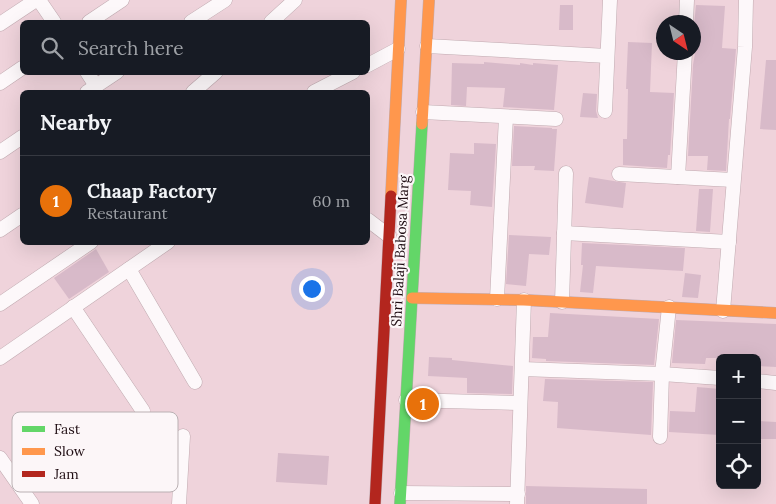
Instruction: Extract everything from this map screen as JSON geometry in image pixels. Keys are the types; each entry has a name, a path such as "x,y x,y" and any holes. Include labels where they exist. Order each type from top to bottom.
{"street":[{"path":"0,24 37,0 52,20"},
{"path":"92,20 122,0"},
{"path":"194,20 225,0"},
{"path":"273,20 295,0"},
{"name":"Shri Balaji Babosa Marg","path":"375,504 401,0"},
{"name":"Shri Balaji Babosa Marg","path":"401,498 429,0"},
{"path":"605,111 610,0"},
{"path":"686,15 687,0"},
{"path":"723,311 746,0"},
{"path":"427,46 607,56"},
{"path":"370,64 398,49"},
{"path":"678,177 685,60"},
{"path":"0,83 20,69"},
{"path":"88,75 92,89 113,75"},
{"path":"195,90 213,75"},
{"path":"318,90 347,75"},
{"path":"423,112 556,119"},
{"path":"497,299 506,117"},
{"path":"0,152 20,138"},
{"path":"562,302 566,173"},
{"path":"620,174 733,180"},
{"path":"0,230 20,216"},
{"path":"370,222 389,236"},
{"path":"564,233 729,242"},
{"path":"0,304 87,245"},
{"path":"0,358 164,245"},
{"path":"129,269 195,382"},
{"path":"412,298 524,300 776,313"},
{"path":"401,498 518,499 524,300"},
{"path":"73,307 143,411"},
{"path":"660,437 662,374 669,307"},
{"path":"522,369 716,378"},
{"path":"761,381 776,383"},
{"path":"406,400 520,403"},
{"path":"179,504 183,436"},
{"path":"0,458 12,475"},
{"path":"24,492 32,504"}],"building":[{"path":"560,5 573,5 573,30 559,30"},
{"path":"696,5 725,6 722,48 736,49 726,171 707,170 708,156 688,156 693,65 694,60 701,60 701,15 695,15"},
{"path":"628,42 652,43 650,92 674,93 670,155 668,155 667,168 623,165 623,139 627,139 628,89 626,89"},
{"path":"766,60 776,60 776,130 760,129"},
{"path":"484,62 520,65 520,63 533,65 533,63 558,65 554,110 503,107 505,88 467,87 466,106 451,105 452,63 484,64"},
{"path":"583,93 597,94 596,111 598,118 580,117"},
{"path":"514,126 557,129 554,171 534,170 535,166 512,166"},
{"path":"474,143 496,144 492,207 470,205 471,191 448,190 450,153 474,154"},
{"path":"589,177 626,183 623,208 585,203"},
{"path":"699,189 713,189 710,232 696,231"},
{"path":"509,235 551,237 549,255 529,254 526,286 506,284"},
{"path":"582,243 685,248 683,271 596,266 593,293 580,292 583,265 581,265"},
{"path":"96,249 109,272 69,299 54,278"},
{"path":"685,273 701,275 698,298 682,297"},
{"path":"550,313 659,319 654,365 546,361 546,359 532,358 533,337 548,337"},
{"path":"676,320 776,324 776,367 761,366 761,354 716,354 716,358 706,358 705,364 672,363"},
{"path":"429,357 513,366 512,394 467,393 467,378 428,376"},
{"path":"545,379 653,382 651,435 557,428 558,402 543,401"},
{"path":"697,387 716,389 716,435 669,432 670,411 695,412"},
{"path":"761,421 776,422 776,439 761,439"},
{"path":"278,453 329,456 327,485 276,482"},
{"path":"526,486 647,489 647,504 526,504"}],"traffic: fast":[{"path":"400,504 422,124"}],"traffic: slow":[{"path":"391,196 401,0"},
{"path":"422,124 429,0"},
{"path":"412,298 524,300 776,313"}],"traffic: jam":[{"path":"375,504 391,196"}],"place":[{"name":"Chaap Factory","path":"423,404"}]}
